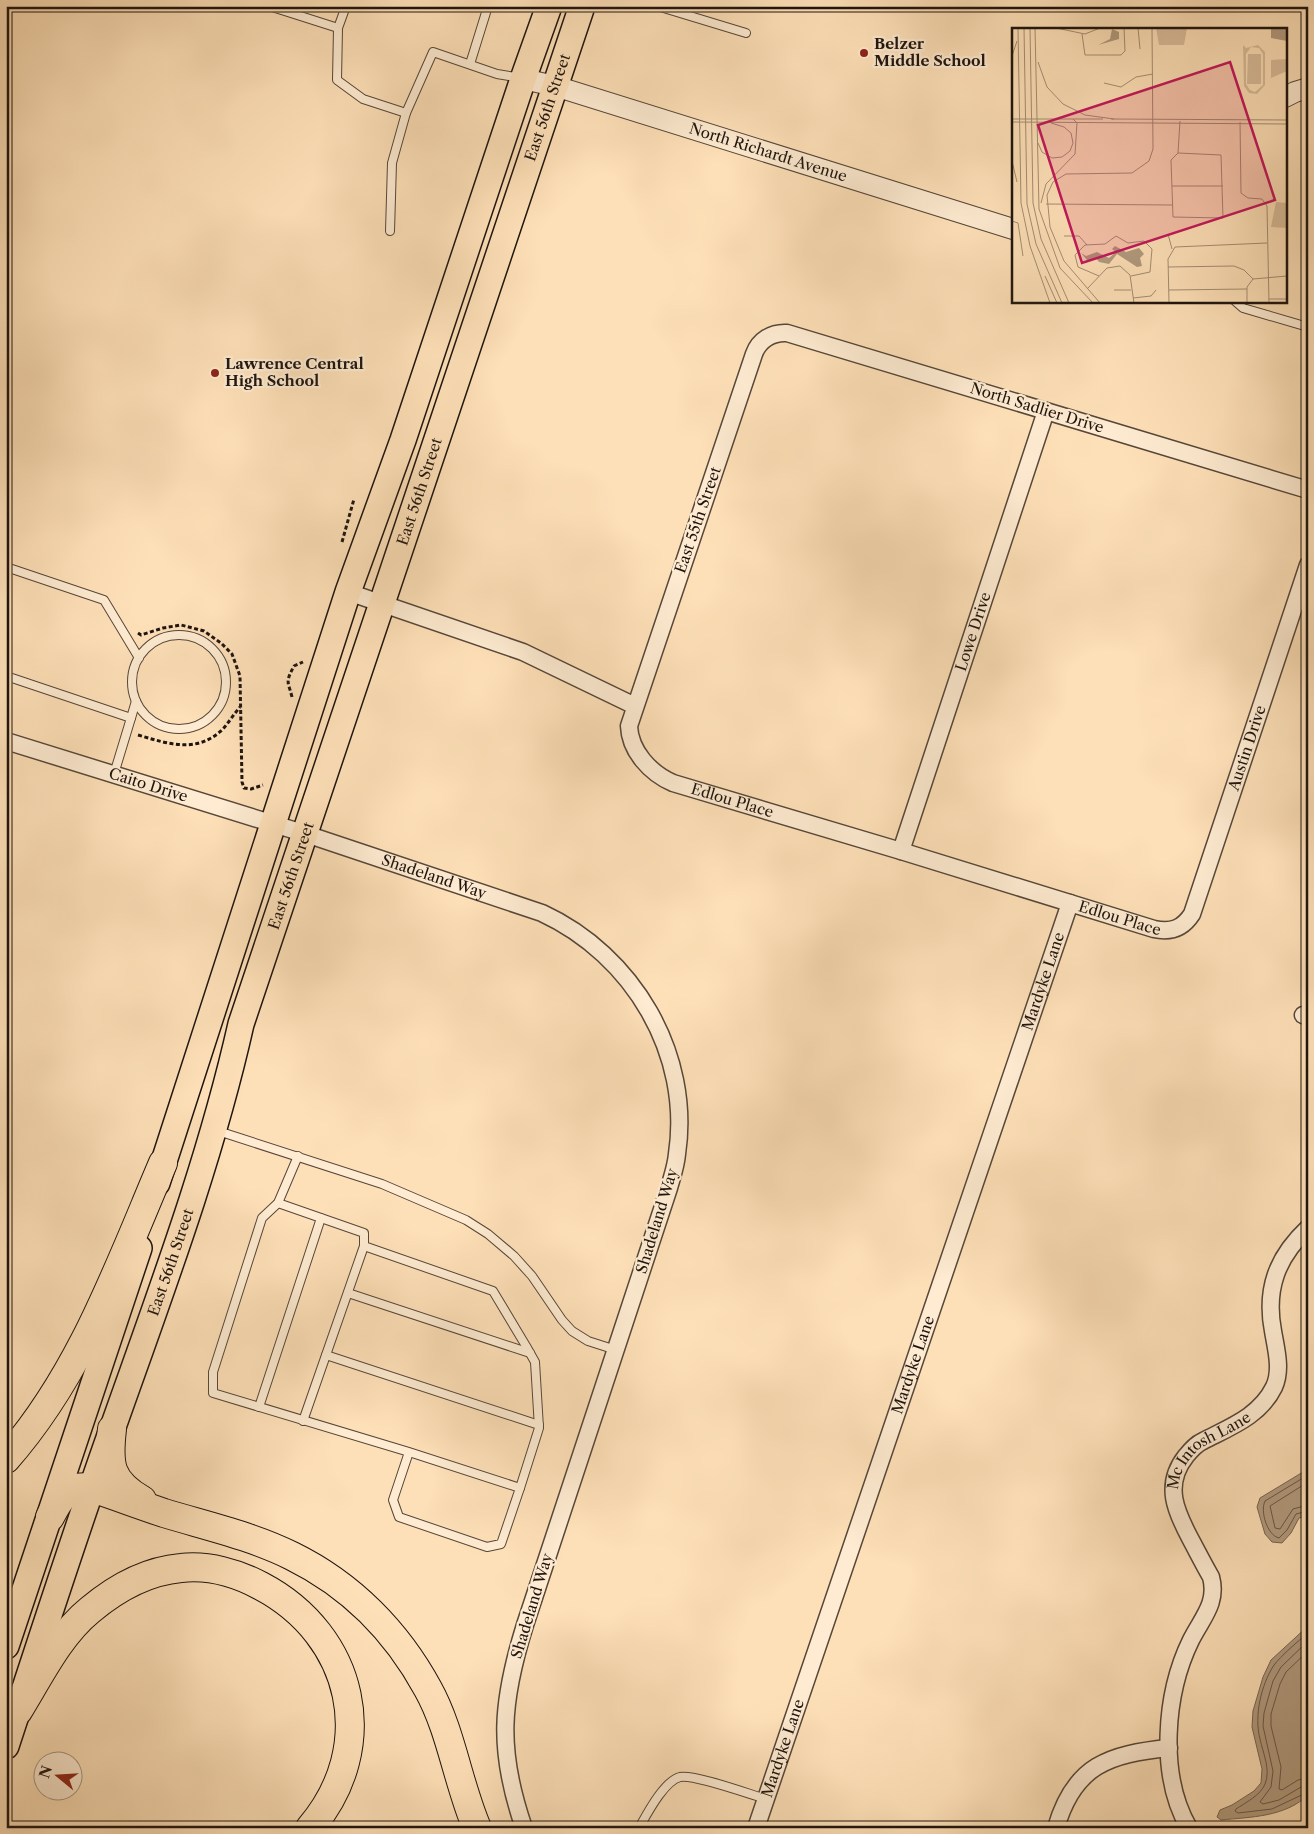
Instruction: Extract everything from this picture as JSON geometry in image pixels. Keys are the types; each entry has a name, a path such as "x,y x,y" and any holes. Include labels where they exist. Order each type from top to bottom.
{"highway":[{"path":"6,1459 33,1427 50,1402 92,1327 163,1163"},
{"path":"112,1428 111,1467 118,1480 126,1491 163,1512"},
{"path":"50,1517 59,1501 69,1492 82,1487 92,1488 163,1512 225,1530 292,1556 327,1577 378,1618 396,1640 429,1690 441,1718 477,1828"},
{"path":"18,1711 64,1637 88,1611 124,1586 161,1572 181,1568 210,1569 250,1580 273,1592 291,1605 318,1632 340,1668 346,1690 350,1734 347,1756 329,1800 310,1828"}],"main road":[{"name":"East 56th Street","path":"6,1746 112,1428 155,1311 213,1129 241,1024 348,592 403,440 549,6"},
{"name":"East 56th Street","path":"6,1646 134,1265 163,1163 290,829 383,605 477,317 582,6"}],"street":[{"name":"North Richardt Avenue","path":"523,79 555,86 1012,229"},
{"path":"1286,96 1308,88"},
{"name":"North Sadlier Drive","path":"766,338 774,334 787,333 1308,490"},
{"name":"East 55th Street","path":"636,706 754,354 760,343 766,338"},
{"name":"Lowe Drive","path":"901,851 1046,411"},
{"name":"Austin Drive","path":"1180,927 1187,922 1192,914 1308,565"},
{"path":"348,592 523,652 636,706"},
{"name":"Edlou Place","path":"636,706 629,726 629,732 635,749 649,767 669,781 1154,930 1167,931 1180,927"},
{"name":"Caito Drive","path":"6,740 290,829"},
{"name":"Shadeland Way","path":"290,829 526,906 550,916 589,941 612,962 632,985 650,1011 668,1053 675,1083 679,1114 678,1155 669,1188 520,1640 508,1691 504,1727 506,1759 513,1796 524,1828"},
{"name":"Mardyke Lane","path":"756,1828 1070,903"},
{"name":"Mc Intosh Lane","path":"1189,1828 1173,1788 1169,1764 1171,1709 1177,1678 1191,1641 1209,1611 1214,1590 1211,1577 1180,1520 1175,1506 1173,1490 1176,1475 1182,1461 1197,1444 1255,1412 1270,1395 1276,1379 1278,1356 1270,1315 1272,1286 1286,1252 1308,1228"},
{"path":"1056,1828 1073,1787 1090,1771 1126,1754 1169,1748"}],"lane":[{"path":"268,6 338,28"},
{"path":"346,6 338,28 337,80 363,99 406,113"},
{"path":"470,64 488,6"},
{"path":"657,6 746,34"},
{"path":"390,231 392,163 406,113 433,52 497,74 523,79"},
{"path":"1237,302 1243,308 1308,327"},
{"path":"6,567 104,600 139,658"},
{"path":"178,635 194,638 208,645 219,657 225,671 226,687 221,702 212,716 199,725 184,729 170,728 156,723 144,714 136,701 132,688 133,673 139,658 149,646 163,638 178,635"},
{"path":"6,676 131,718"},
{"path":"114,774 136,701"},
{"path":"213,1129 382,1184 434,1205 474,1225 514,1256 532,1276 562,1320 572,1331 588,1341 616,1350"},
{"path":"298,1156 278,1203 262,1218 213,1372 213,1393 409,1452 520,1488"},
{"path":"278,1203 364,1232 364,1246 304,1420"},
{"path":"259,1408 321,1218"},
{"path":"364,1246 492,1290 535,1362 539,1425 520,1488 500,1544 487,1547 400,1517 394,1500 409,1452"},
{"path":"348,1293 530,1353"},
{"path":"326,1355 539,1425"},
{"path":"639,1828 666,1786 680,1777 699,1778 766,1799"}],"path":[{"path":"342,545 354,499"},
{"path":"133,630 141,635 181,625 204,631 221,643 232,654 240,676 242,782 244,788 252,789 262,786 265,782"},
{"path":"289,705 292,693 287,686 287,682 294,666 304,662"},
{"path":"151,739 180,746 207,741 224,727 241,707"}],"water":[{"path":"1308,1469 1308,1516 1299,1518 1291,1533 1282,1543 1272,1542 1265,1534 1257,1507 1260,1498"},
{"path":"1308,1626 1308,1716 1305,1726 1308,1730 1308,1795 1289,1808 1278,1812 1256,1817 1221,1820 1217,1817 1220,1810 1254,1791 1261,1783 1262,1769 1252,1727 1253,1711 1263,1677 1271,1660"}],"place":[{"name":"Belzer Middle School","path":"864,53"},
{"name":"Lawrence Central High School","path":"215,373"}]}
